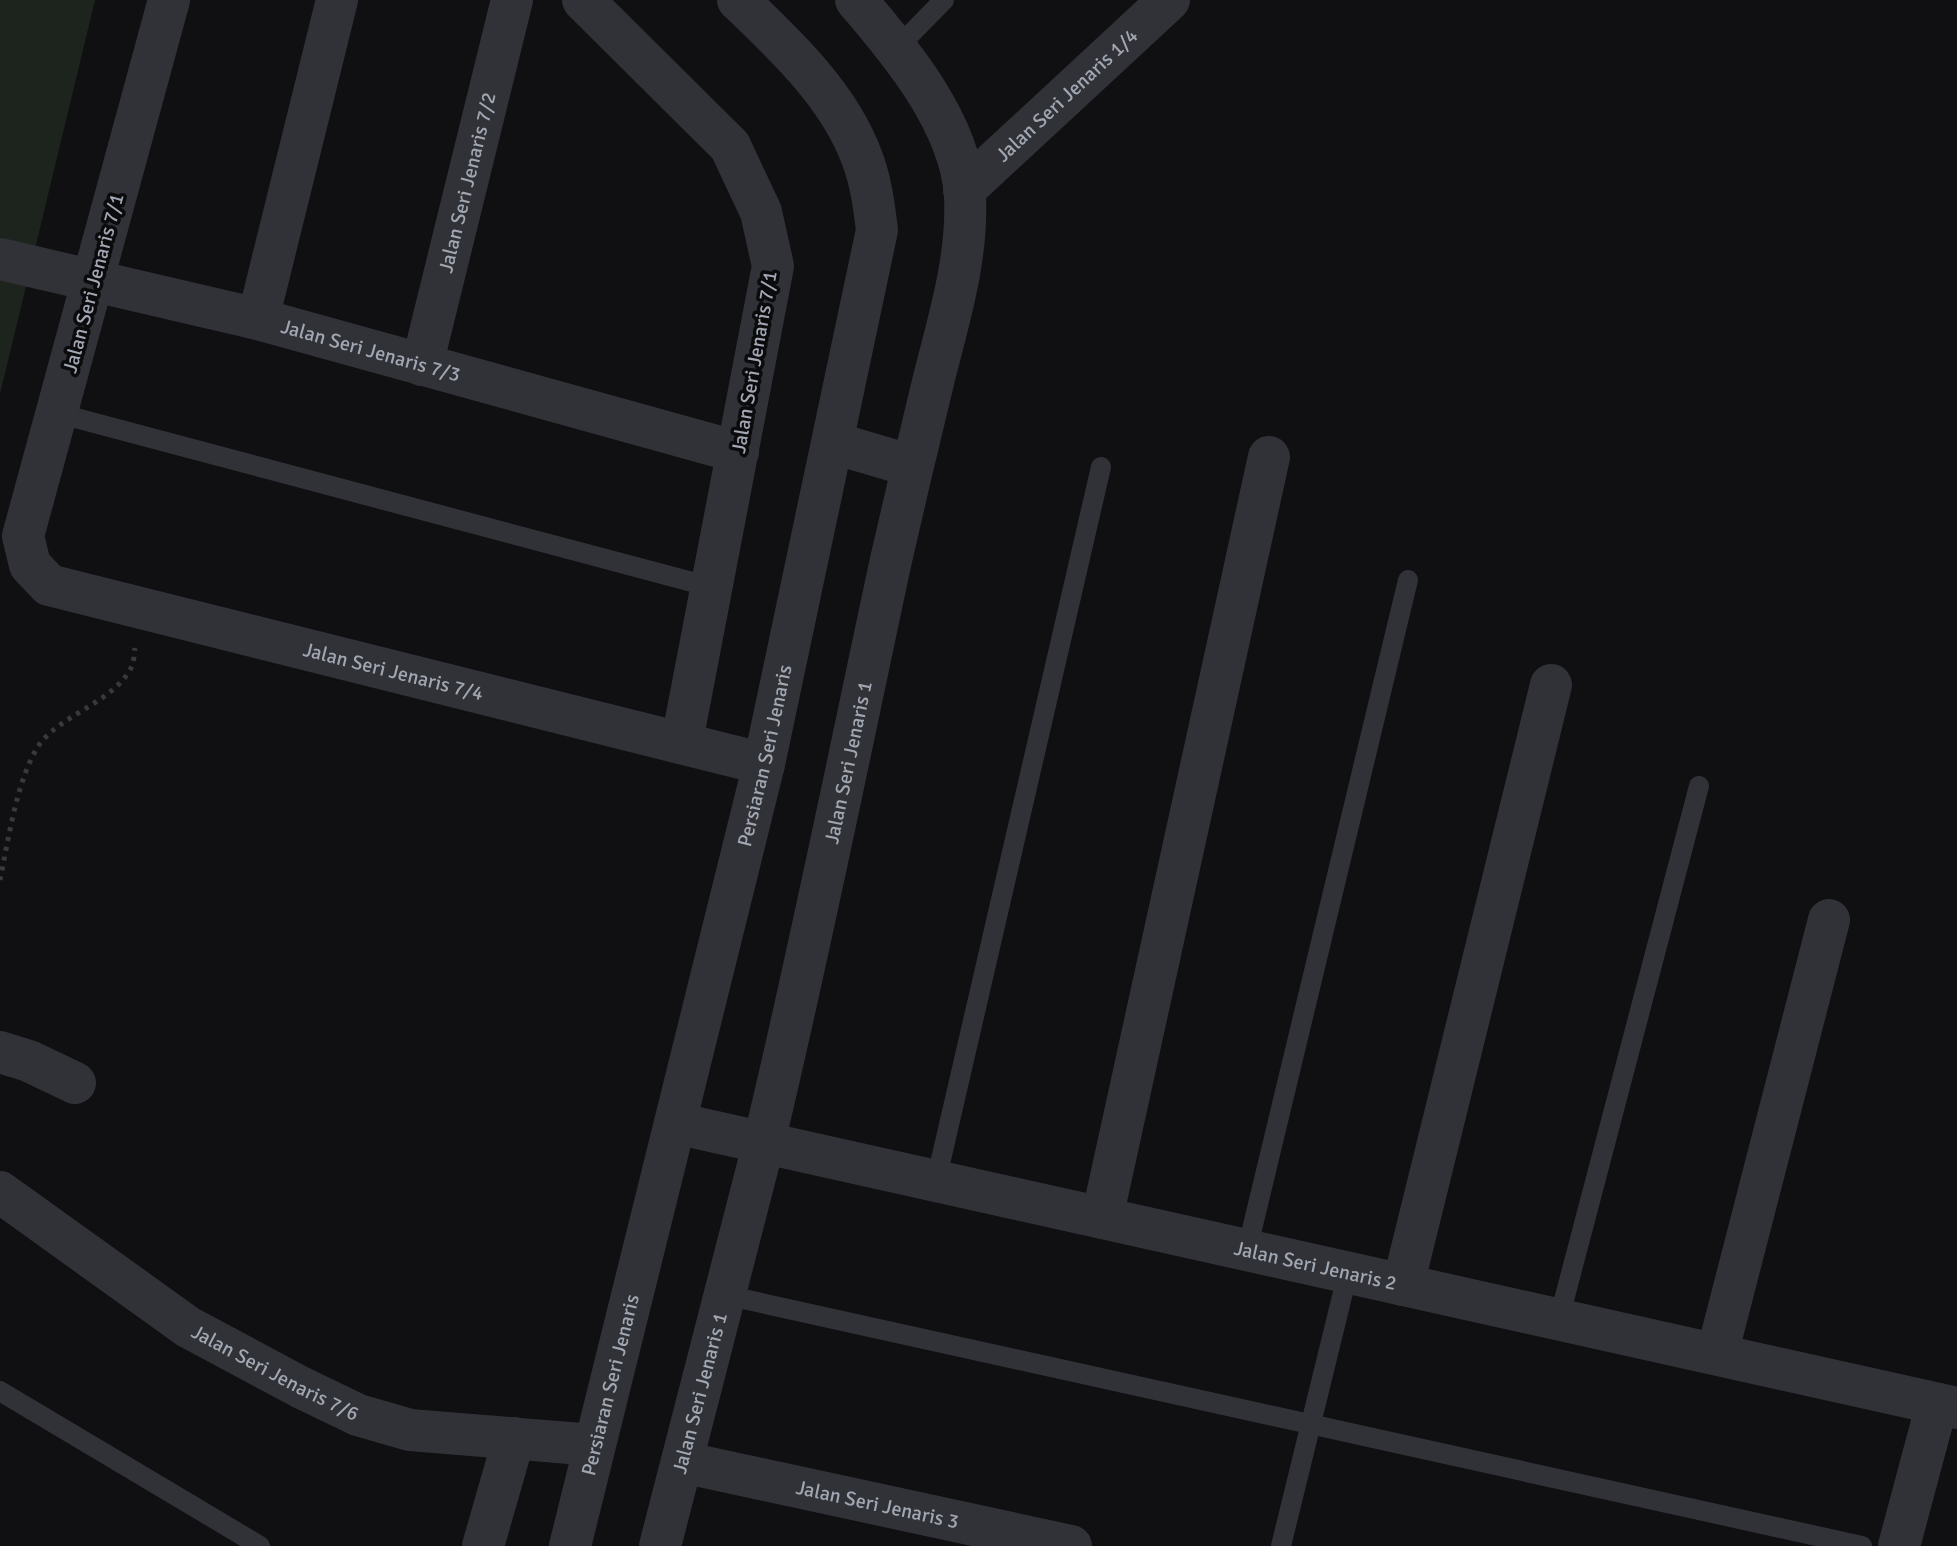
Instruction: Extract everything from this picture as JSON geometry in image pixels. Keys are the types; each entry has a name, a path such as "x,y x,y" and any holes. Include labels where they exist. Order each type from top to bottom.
{"street":[{"name":"Jalan Seri Jenaris 7/1","path":"30,565 23,536 169,0"},
{"path":"258,319 337,0"},
{"name":"Jalan Seri Jenaris 7/2","path":"422,365 512,0"},
{"name":"Jalan Seri Jenaris 7/1","path":"583,0 730,146 761,212 773,266 682,741"},
{"name":"Persiaran Seri Jenaris","path":"570,1546 764,764 877,230 872,194 862,158 845,124 824,92 777,38 738,0"},
{"name":"Jalan Seri Jenaris 1","path":"660,1546 763,1143 912,466 961,272 966,229 964,190 957,158 942,120 897,48 856,0"},
{"name":"Jalan Seri Jenaris 1/4","path":"964,190 1169,0"},
{"name":"Jalan Seri Jenaris 7/3","path":"0,259 258,319 738,452"},
{"path":"834,443 912,466"},
{"path":"1102,1218 1269,457"},
{"name":"Jalan Seri Jenaris 7/4","path":"30,565 49,585 764,764"},
{"path":"1403,1285 1551,685"},
{"path":"1717,1354 1829,920"},
{"path":"0,1052 29,1061 75,1083"},
{"name":"Jalan Seri Jenaris 2","path":"675,1123 1947,1406"},
{"name":"Jalan Seri Jenaris 7/6","path":"0,1192 188,1327 358,1415 410,1430 594,1445"},
{"path":"1899,1546 1947,1406"},
{"path":"483,1546 514,1438"},
{"name":"Jalan Seri Jenaris 3","path":"682,1462 1071,1546"}],"lane":[{"path":"897,48 944,0"},
{"path":"57,413 711,587"},
{"path":"936,1181 1101,467"},
{"path":"1247,1250 1408,580"},
{"path":"1559,1319 1699,786"},
{"path":"1281,1546 1348,1272"},
{"path":"725,1295 1862,1546"},
{"path":"0,1391 260,1546"}],"path":[{"path":"0,880 19,794 40,745 68,719 108,694 132,666 142,608"}],"shaded area":[{"path":"0,0 95,0 0,394"}]}
